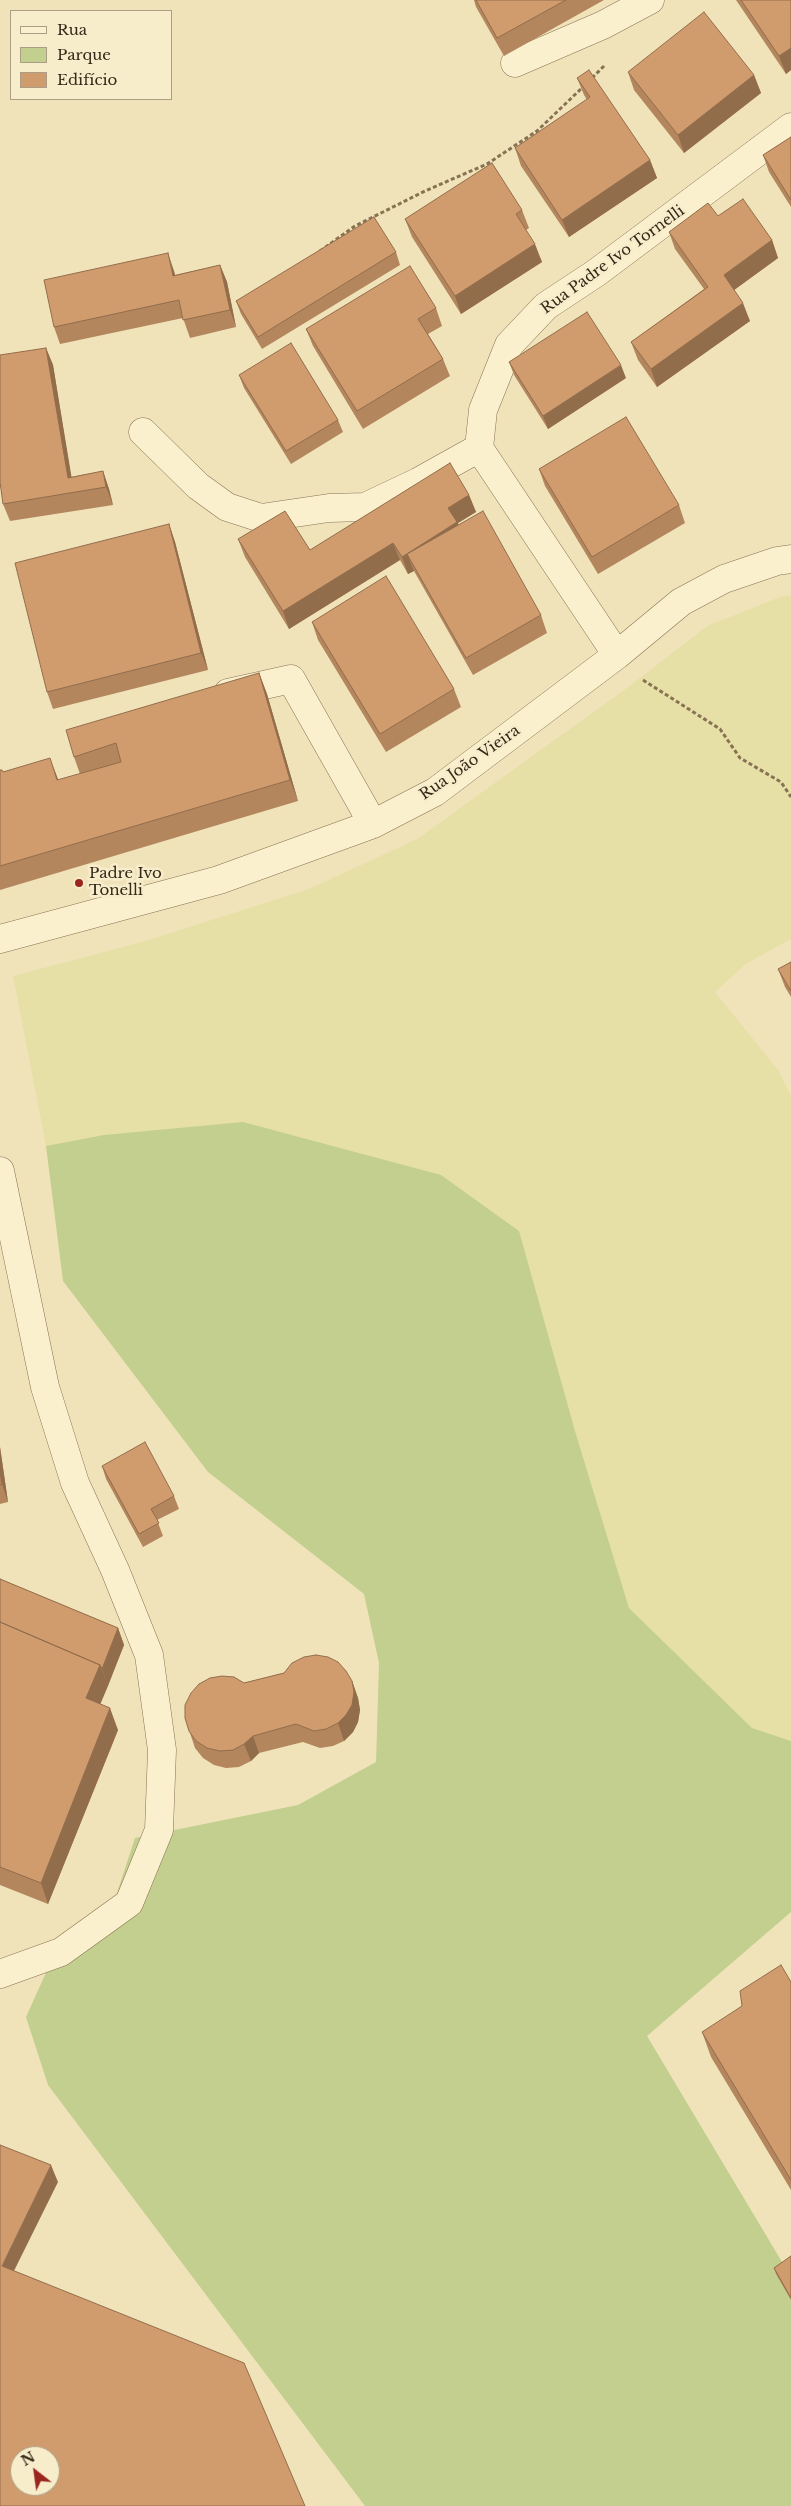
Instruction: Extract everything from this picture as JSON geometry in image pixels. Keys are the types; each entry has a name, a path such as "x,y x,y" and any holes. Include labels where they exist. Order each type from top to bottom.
{"street":[{"path":"515,63 603,25 650,0"},
{"name":"Rua Padre Ivo Tornelli","path":"479,448 482,410 509,345 546,306 596,273 791,127"},
{"path":"143,432 198,486 227,506 261,518 330,508 365,507 418,482 479,448 617,655"},
{"name":"Rua João Vieira","path":"0,939 219,880 373,824 435,792 617,655 681,602 724,579 777,561 791,559"},
{"path":"206,698 291,679 373,824"},
{"path":"0,1171 45,1387 75,1483 115,1570 149,1655 162,1750 159,1830 129,1903 61,1952 0,1974"}],"path":[{"path":"316,254 354,226 425,191 487,164 537,132 570,102 608,61"},
{"path":"617,655 631,672 720,728 740,758 782,782 791,797"}],"shaded area":[{"path":"791,595 791,939 746,964 715,992 779,1071 791,1096 791,1741 752,1728 629,1608 575,1431 243,1122 46,1146 13,976 142,942 309,889 417,839 631,685 707,626 780,597"}],"green space":[{"path":"243,1122 441,1175 519,1231 575,1431 629,1608 752,1728 791,1741 791,1912 647,2036 791,2277 791,2506 365,2506 48,2085 26,2017 63,1935 113,1905 135,1838 298,1805 376,1762 379,1663 364,1594 208,1472 63,1281 46,1146 104,1135"}],"building":[{"path":"476,0 566,0 497,38"},
{"path":"741,0 791,0 791,48 779,56"},
{"path":"704,12 754,75 678,135 628,72"},
{"path":"589,70 650,160 562,220 515,148 590,97 577,78"},
{"path":"791,137 791,200 763,155"},
{"path":"492,163 522,210 516,214 535,244 455,296 405,219"},
{"path":"743,199 772,240 724,275 743,303 651,369 631,342 708,287 669,232 708,203 718,216"},
{"path":"374,217 396,252 258,337 236,301"},
{"path":"168,253 173,276 220,265 230,310 183,320 179,300 54,327 44,280"},
{"path":"410,266 436,308 418,319 443,359 357,411 306,329"},
{"path":"587,312 621,365 543,416 509,362"},
{"path":"291,343 338,420 286,451 239,375"},
{"path":"46,348 68,478 103,471 106,487 3,504 0,482 0,355"},
{"path":"626,417 679,505 592,557 539,469"},
{"path":"450,463 469,495 448,508 457,522 402,557 393,543 283,611 238,539 285,511 310,550"},
{"path":"483,511 541,615 466,658 407,554"},
{"path":"169,524 201,653 47,692 15,563"},
{"path":"386,576 454,689 380,734 312,622"},
{"path":"259,673 290,780 0,866 0,770 3,772 50,758 57,780 121,762 116,743 74,757 66,730"},
{"path":"791,962 791,991 778,969"},
{"path":"145,1442 174,1496 151,1509 159,1523 139,1534 102,1466"},
{"path":"0,1579 118,1628 102,1669 100,1665 0,1622"},
{"path":"0,1622 100,1665 86,1698 110,1708 41,1883 0,1867"},
{"path":"316,1655 328,1657 338,1662 352,1681 354,1692 352,1705 338,1723 326,1729 314,1731 296,1724 253,1736 233,1750 220,1751 207,1748 196,1741 189,1731 185,1718 185,1705 191,1693 199,1684 210,1678 222,1676 234,1677 244,1683 284,1673 292,1663 304,1657"},
{"path":"781,1965 791,1982 791,2180 702,2032 742,2006 740,1991"},
{"path":"0,2145 51,2165 2,2266 244,2363 305,2506 0,2506"},
{"path":"791,2256 791,2298 774,2268"}],"place":[{"name":"Padre Ivo Tonelli","path":"79,883"}]}
